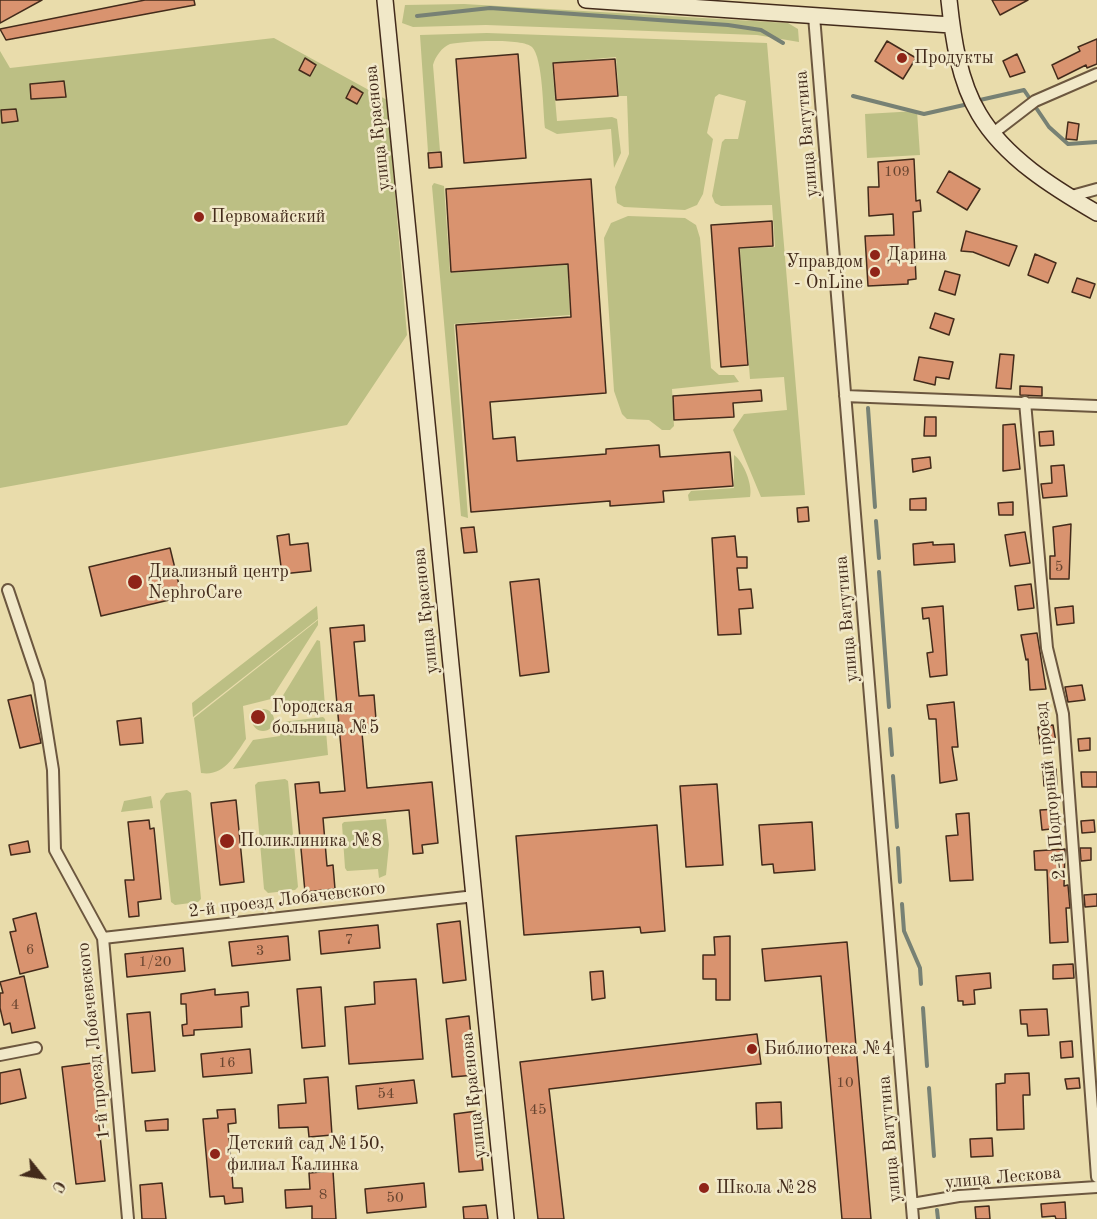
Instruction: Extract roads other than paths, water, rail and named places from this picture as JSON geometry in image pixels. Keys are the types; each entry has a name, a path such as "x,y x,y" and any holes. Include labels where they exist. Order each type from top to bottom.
{"street":[{"name":"улица Краснова","path":"385,0 506,1219"},
{"path":"586,0 951,25"},
{"path":"949,0 957,58 978,113 992,134 1035,174 1068,197 1097,213"},
{"name":"улица Ватутина","path":"814,16 913,1219"},
{"path":"992,134 1035,101 1097,74"},
{"path":"1068,197 1097,189"},
{"path":"845,396 1097,406"},
{"name":"2-й Подгорный проезд","path":"1025,402 1047,648 1063,714 1097,1178"},
{"name":"1-й проезд Лобачевского","path":"8,590 39,682 53,770 55,850 103,938 128,1219"},
{"name":"2-й проезд Лобачевского","path":"103,938 475,896"},
{"path":"0,1055 36,1048"},
{"name":"улица Лескова","path":"912,1204 959,1196 1097,1187"}],"waterway":[{"path":"417,16 490,8 728,25 761,30 783,43"},
{"path":"980,100 1024,90 1049,127 1068,144 1097,142"},
{"path":"853,96 924,114 964,105"},
{"path":"868,408 875,507"},
{"path":"876,521 879,558"},
{"path":"879,572 889,707"},
{"path":"890,729 892,755"},
{"path":"893,776 897,827"},
{"path":"898,848 900,882"},
{"path":"902,904 904,931 920,968 921,984"},
{"path":"923,1008 927,1066"},
{"path":"929,1088 934,1156"},
{"path":"937,1210 938,1219"}],"place":[{"name":"Продукты","path":"902,58"},
{"name":"Первомайский","path":"199,217"},
{"name":"Дарина","path":"875,255"},
{"name":"Управдом - OnLine","path":"875,272"},
{"name":"Диализный центр NephroCare","path":"135,582"},
{"name":"Городская больница №5","path":"258,717"},
{"name":"Поликлиника №8","path":"227,841"},
{"name":"Библиотека №4","path":"752,1049"},
{"name":"Детский сад №150, филиал Калинка","path":"215,1154"},
{"name":"Школа №28","path":"704,1188"}]}
